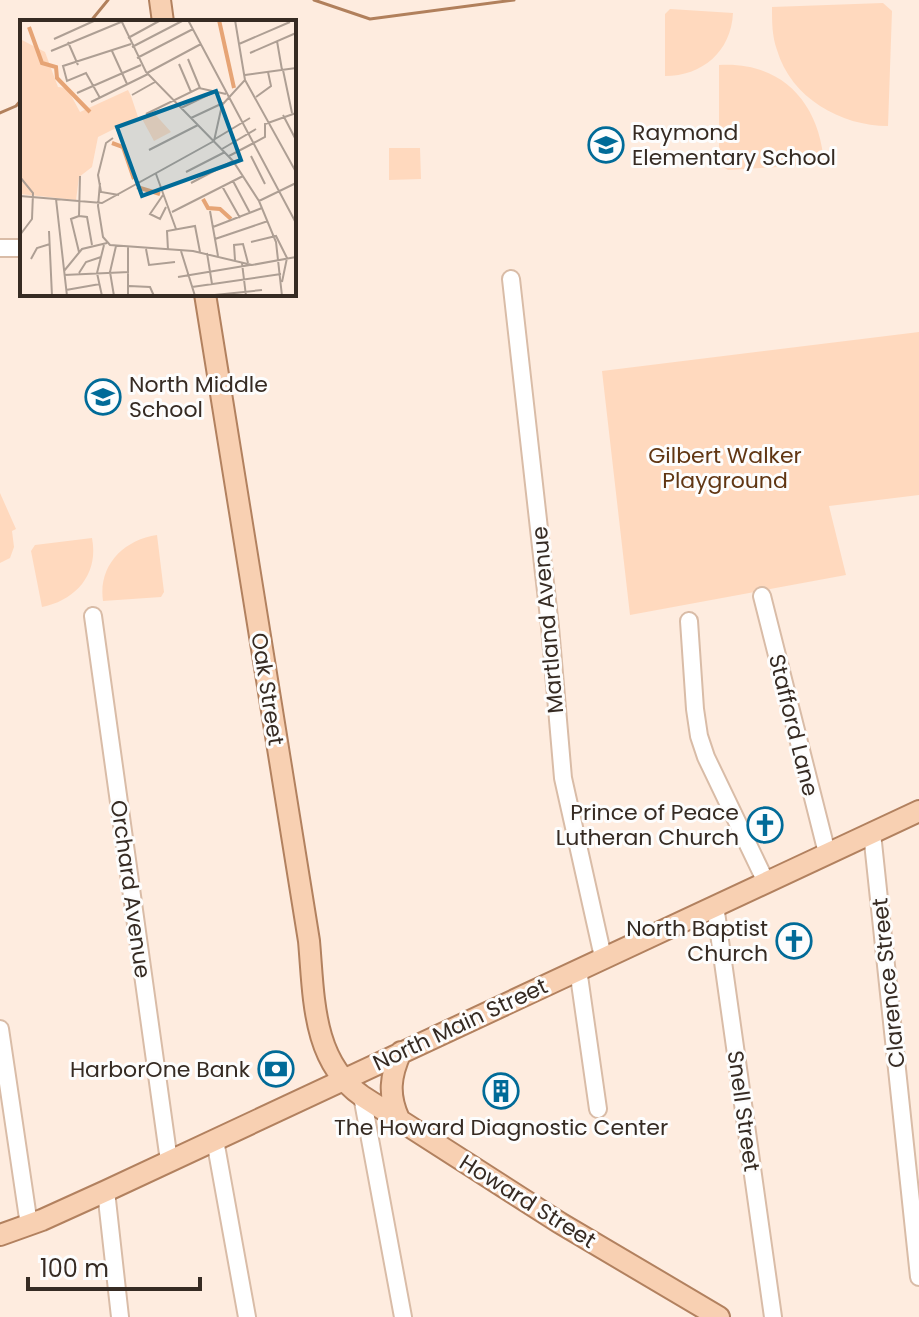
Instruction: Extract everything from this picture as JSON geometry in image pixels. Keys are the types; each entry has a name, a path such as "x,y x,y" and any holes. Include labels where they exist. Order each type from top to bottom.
{"main road":[{"path":"160,0 163,20"},
{"name":"Oak Street","path":"205,296 309,941 319,1028 326,1055 342,1079"},
{"name":"North Main Street","path":"0,1235 106,1191 919,811"},
{"path":"399,1119 391,1091 394,1068 401,1052"},
{"name":"Howard Street","path":"342,1079 362,1096 560,1223 690,1297 719,1317"}],"street":[{"name":"Martland Avenue","path":"511,279 550,627 563,778 603,957"},
{"name":"Stafford Lane","path":"762,596 827,853"},
{"name":"Orchard Avenue","path":"93,616 169,1161"},
{"path":"689,621 699,736 766,882"},
{"name":"Clarence Street","path":"872,833 919,1277"},
{"name":"Snell Street","path":"715,905 773,1317"},
{"path":"578,969 598,1109"},
{"path":"0,1029 29,1225"},
{"path":"362,1096 403,1317"},
{"path":"215,1140 247,1317"},
{"path":"106,1191 120,1317"}],"green space":[{"path":"883,3 892,11 888,126 870,125 836,115 806,95 784,67 775,45 772,24 772,7"},
{"path":"670,9 733,13 727,39 712,59 691,72 665,76 665,14"},
{"path":"719,65 761,70 779,78 794,90 815,122 824,164 728,170 719,164"},
{"path":"389,148 420,148 421,179 389,180"},
{"name":"Gilbert Walker Playground","path":"919,332 919,495 829,506 846,575 630,615 602,371"},
{"path":"0,493 16,529 12,531 14,547 10,558 0,563"},
{"path":"157,535 164,592 161,597 103,601 105,577 115,557 134,542"},
{"path":"92,538 92,563 82,583 65,598 42,607 31,551 35,545"}],"waterway":[{"path":"92,20 108,0"},
{"path":"314,0 370,19 514,0"},
{"path":"0,113 20,101"}],"place":[{"name":"Raymond Elementary School","path":"606,145"},
{"name":"North Middle School","path":"103,397"},
{"name":"Prince of Peace Lutheran Church","path":"765,825"},
{"name":"North Baptist Church","path":"794,941"},
{"name":"HarborOne Bank","path":"276,1069"},
{"name":"The Howard Diagnostic Center","path":"501,1091"}]}
